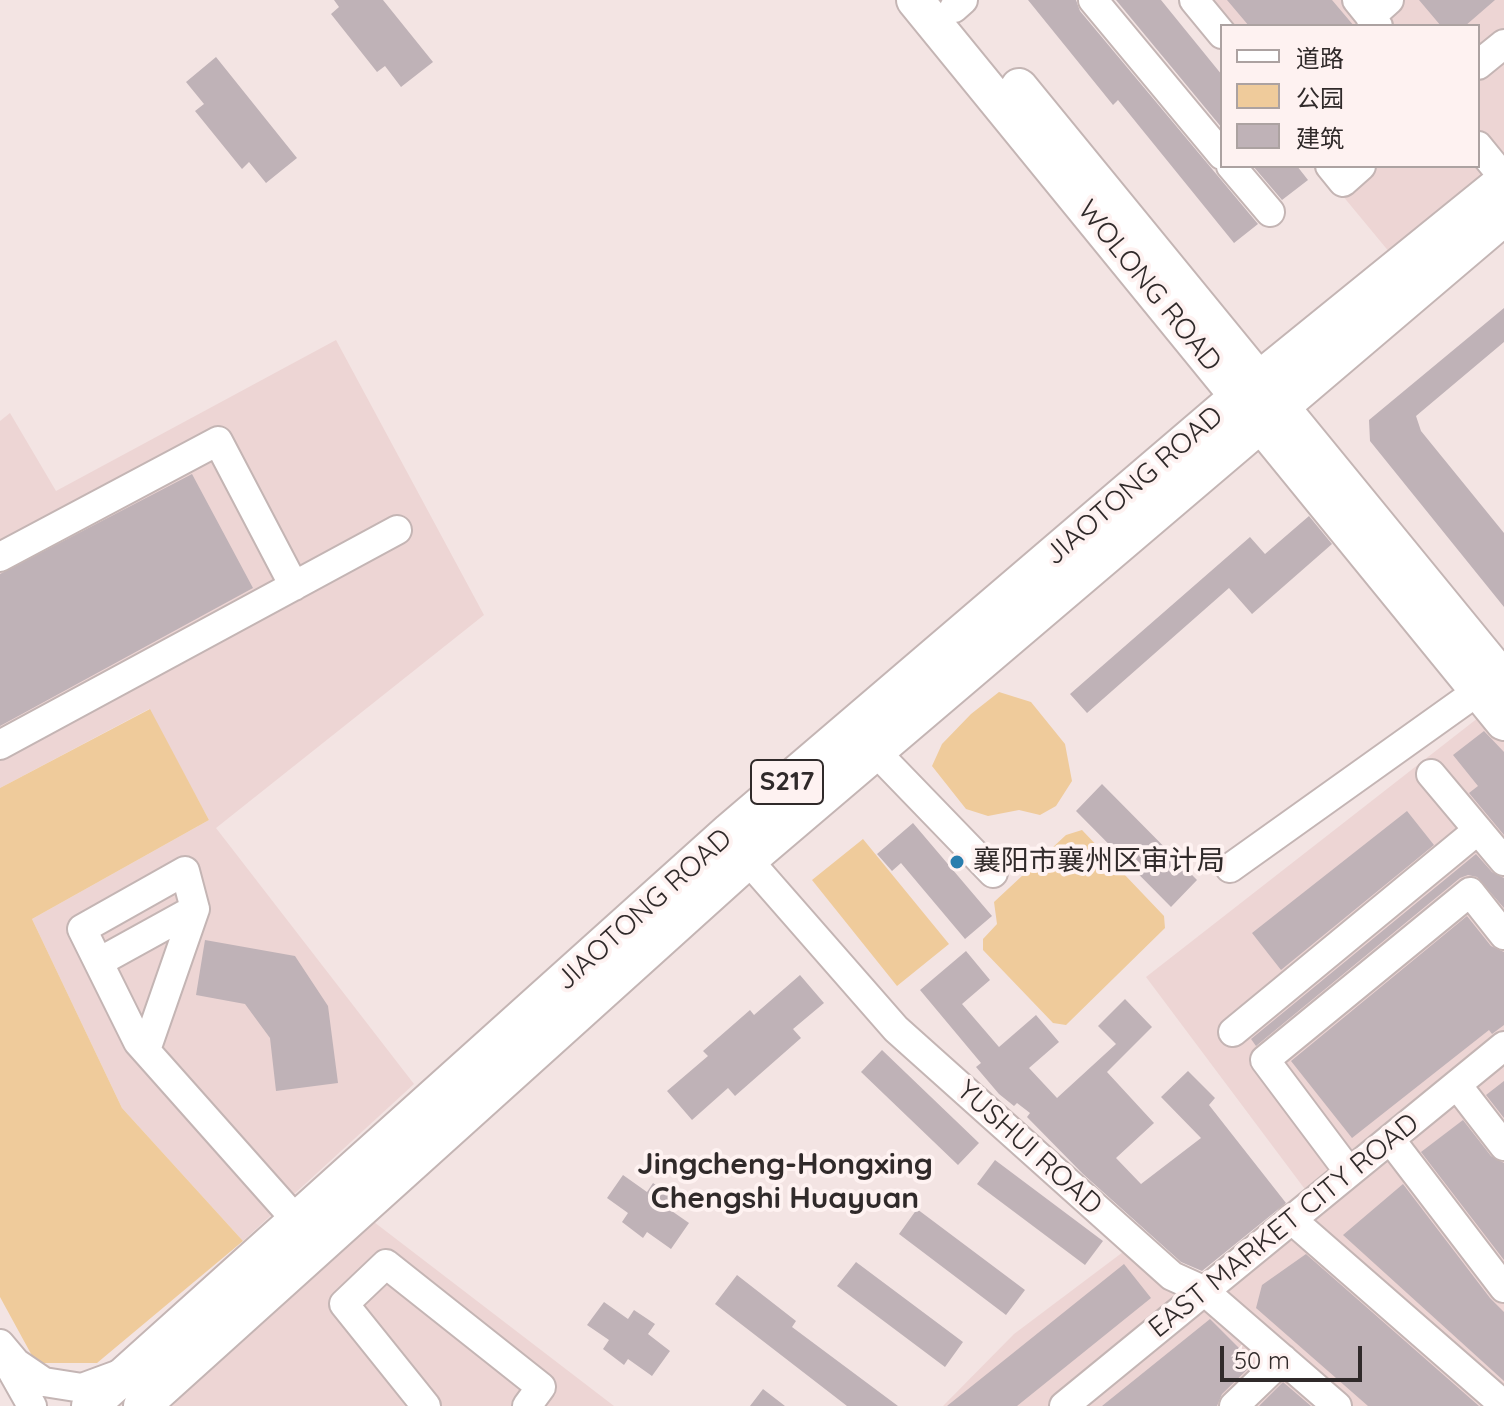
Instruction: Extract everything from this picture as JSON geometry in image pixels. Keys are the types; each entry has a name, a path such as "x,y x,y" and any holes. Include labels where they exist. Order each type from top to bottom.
{"main road":[{"name":"WOLONG ROAD","path":"915,0 1259,401 1491,685 1504,722"},
{"name":"WOLONG ROAD","path":"955,3 1259,401"},
{"name":"JIAOTONG ROAD","path":"142,1406 748,860 875,751 1504,180"},
{"name":"JIAOTONG ROAD","path":"90,1406 136,1368 730,831 1259,401 1504,217"}],"street":[{"path":"1093,0 1220,153"},
{"path":"1194,0 1220,32"},
{"path":"1480,63 1504,44"},
{"path":"1480,149 1504,180"},
{"path":"1233,168 1270,212"},
{"path":"1332,168 1343,182 1359,168"},
{"path":"0,557 218,441 294,586"},
{"path":"0,745 397,530"},
{"path":"1230,868 1491,685"},
{"path":"875,751 993,873"},
{"path":"1431,774 1504,861"},
{"path":"1233,1032 1478,830"},
{"name":"YUSHUI ROAD","path":"748,860 896,1029 1172,1276 1203,1290 1337,1406"},
{"path":"146,1050 195,909 185,871 82,929 138,1042 298,1222"},
{"path":"1349,1172 1265,1060 1470,892 1504,935"},
{"path":"99,962 195,909"},
{"name":"EAST MARKET CITY ROAD","path":"1064,1406 1504,1046"},
{"path":"1457,1085 1504,1146"},
{"path":"1390,1139 1504,1288"},
{"path":"1291,1219 1504,1405"},
{"path":"426,1406 344,1304 386,1264 541,1387 527,1406"},
{"path":"0,1346 16,1363 44,1382 82,1388 136,1368"},
{"path":"0,1346 32,1406"},
{"path":"1234,1406 1283,1359"}],"shaded area":[{"path":"1180,0 1504,0 1504,181 1400,265 1320,168 1480,168 1480,24 1220,24 1220,49"},
{"path":"336,340 484,615 216,828 414,1084 243,1241 122,1108 32,919 209,820 149,709 0,788 0,421 10,413 56,491"},
{"path":"1492,707 1504,722 1504,1406 943,1406 1014,1334 1135,1243 1203,1290 1313,1200 1146,977"},
{"path":"374,1222 614,1406 172,1406"}],"green space":[{"path":"999,692 1031,702 1065,744 1072,781 1056,806 1040,815 1019,810 988,816 966,809 932,766 942,744 971,714"},
{"path":"150,709 209,820 32,919 122,1108 243,1241 97,1363 36,1363 0,1297 0,788"},
{"path":"1082,830 1164,916 1165,928 1066,1025 1053,1023 983,950 983,939 997,924 994,902 1066,835"},
{"path":"863,839 949,944 897,986 812,880"}],"building":[{"path":"334,0 383,0 433,62 401,87 385,66 377,72 331,14 339,7"},
{"path":"1028,0 1076,0 1080,11 1258,224 1234,243 1118,100 1113,105"},
{"path":"1116,0 1161,0 1220,73 1220,126"},
{"path":"1227,0 1332,0 1352,24 1247,24"},
{"path":"1419,0 1495,0 1467,24 1439,24"},
{"path":"216,57 297,158 266,183 249,162 242,169 195,111 204,104 186,82"},
{"path":"1255,168 1299,168 1308,180 1282,200"},
{"path":"1504,308 1504,342 1416,416 1421,431 1504,533 1504,607 1370,441 1369,420"},
{"path":"192,474 253,588 0,726 0,574"},
{"path":"1309,516 1332,544 1252,614 1229,588 1087,713 1070,694 1250,537 1265,554"},
{"path":"1484,731 1504,752 1504,835 1469,793 1478,786 1453,755"},
{"path":"1102,784 1197,880 1171,907 1076,811"},
{"path":"1407,811 1434,845 1281,970 1252,933"},
{"path":"913,823 992,916 965,939 901,863 892,871 877,854"},
{"path":"1476,854 1492,872 1504,878 1504,908 1477,877 1468,875 1460,878 1256,1046 1251,1039"},
{"path":"1467,916 1491,946 1504,952 1504,1025 1492,1034 1489,1030 1352,1138 1291,1061"},
{"path":"205,940 295,956 328,1006 338,1083 276,1091 270,1038 245,1004 196,995"},
{"path":"966,951 990,980 962,1004 999,1047 1036,1015 1059,1042 1029,1068 1057,1098 1116,1044 1098,1026 1125,999 1152,1027 1107,1072 1154,1123 1116,1158 1141,1184 1201,1138 1161,1097 1188,1071 1215,1098 1209,1105 1286,1203 1202,1271 1181,1262 1083,1174 1027,1117 1030,1113 999,1094 976,1067 981,1063 920,990"},
{"path":"800,975 824,1003 793,1029 801,1038 735,1096 728,1088 692,1120 667,1091 708,1056 703,1051 750,1010 754,1015"},
{"path":"882,1050 979,1143 958,1165 861,1072"},
{"path":"1504,1081 1504,1118 1486,1095"},
{"path":"1463,1120 1491,1156 1504,1163 1504,1260 1421,1152"},
{"path":"995,1160 1103,1241 1085,1265 977,1184"},
{"path":"623,1175 647,1192 653,1183 673,1197 666,1207 689,1223 671,1249 647,1232 643,1238 622,1222 628,1213 607,1198"},
{"path":"1403,1184 1504,1312 1504,1381 1343,1235"},
{"path":"917,1209 1025,1290 1006,1315 899,1234"},
{"path":"1306,1254 1479,1406 1368,1406 1256,1308 1262,1285"},
{"path":"856,1262 963,1342 945,1367 837,1286"},
{"path":"1124,1264 1151,1298 1017,1406 947,1406"},
{"path":"737,1275 796,1321 792,1327 898,1406 847,1406 715,1304"},
{"path":"604,1302 628,1319 634,1310 655,1324 648,1334 670,1351 652,1376 628,1359 624,1365 603,1349 609,1340 587,1325"},
{"path":"1210,1319 1254,1363 1222,1394 1217,1406 1102,1406"},
{"path":"1283,1382 1311,1406 1259,1406"},
{"path":"763,1389 785,1406 750,1406"}],"place":[{"name":"襄阳市襄州区审计局","path":"957,862"}],"district":[{"name":"Jingcheng-Hongxing Chengshi Huayuan","path":"785,1182"}]}
